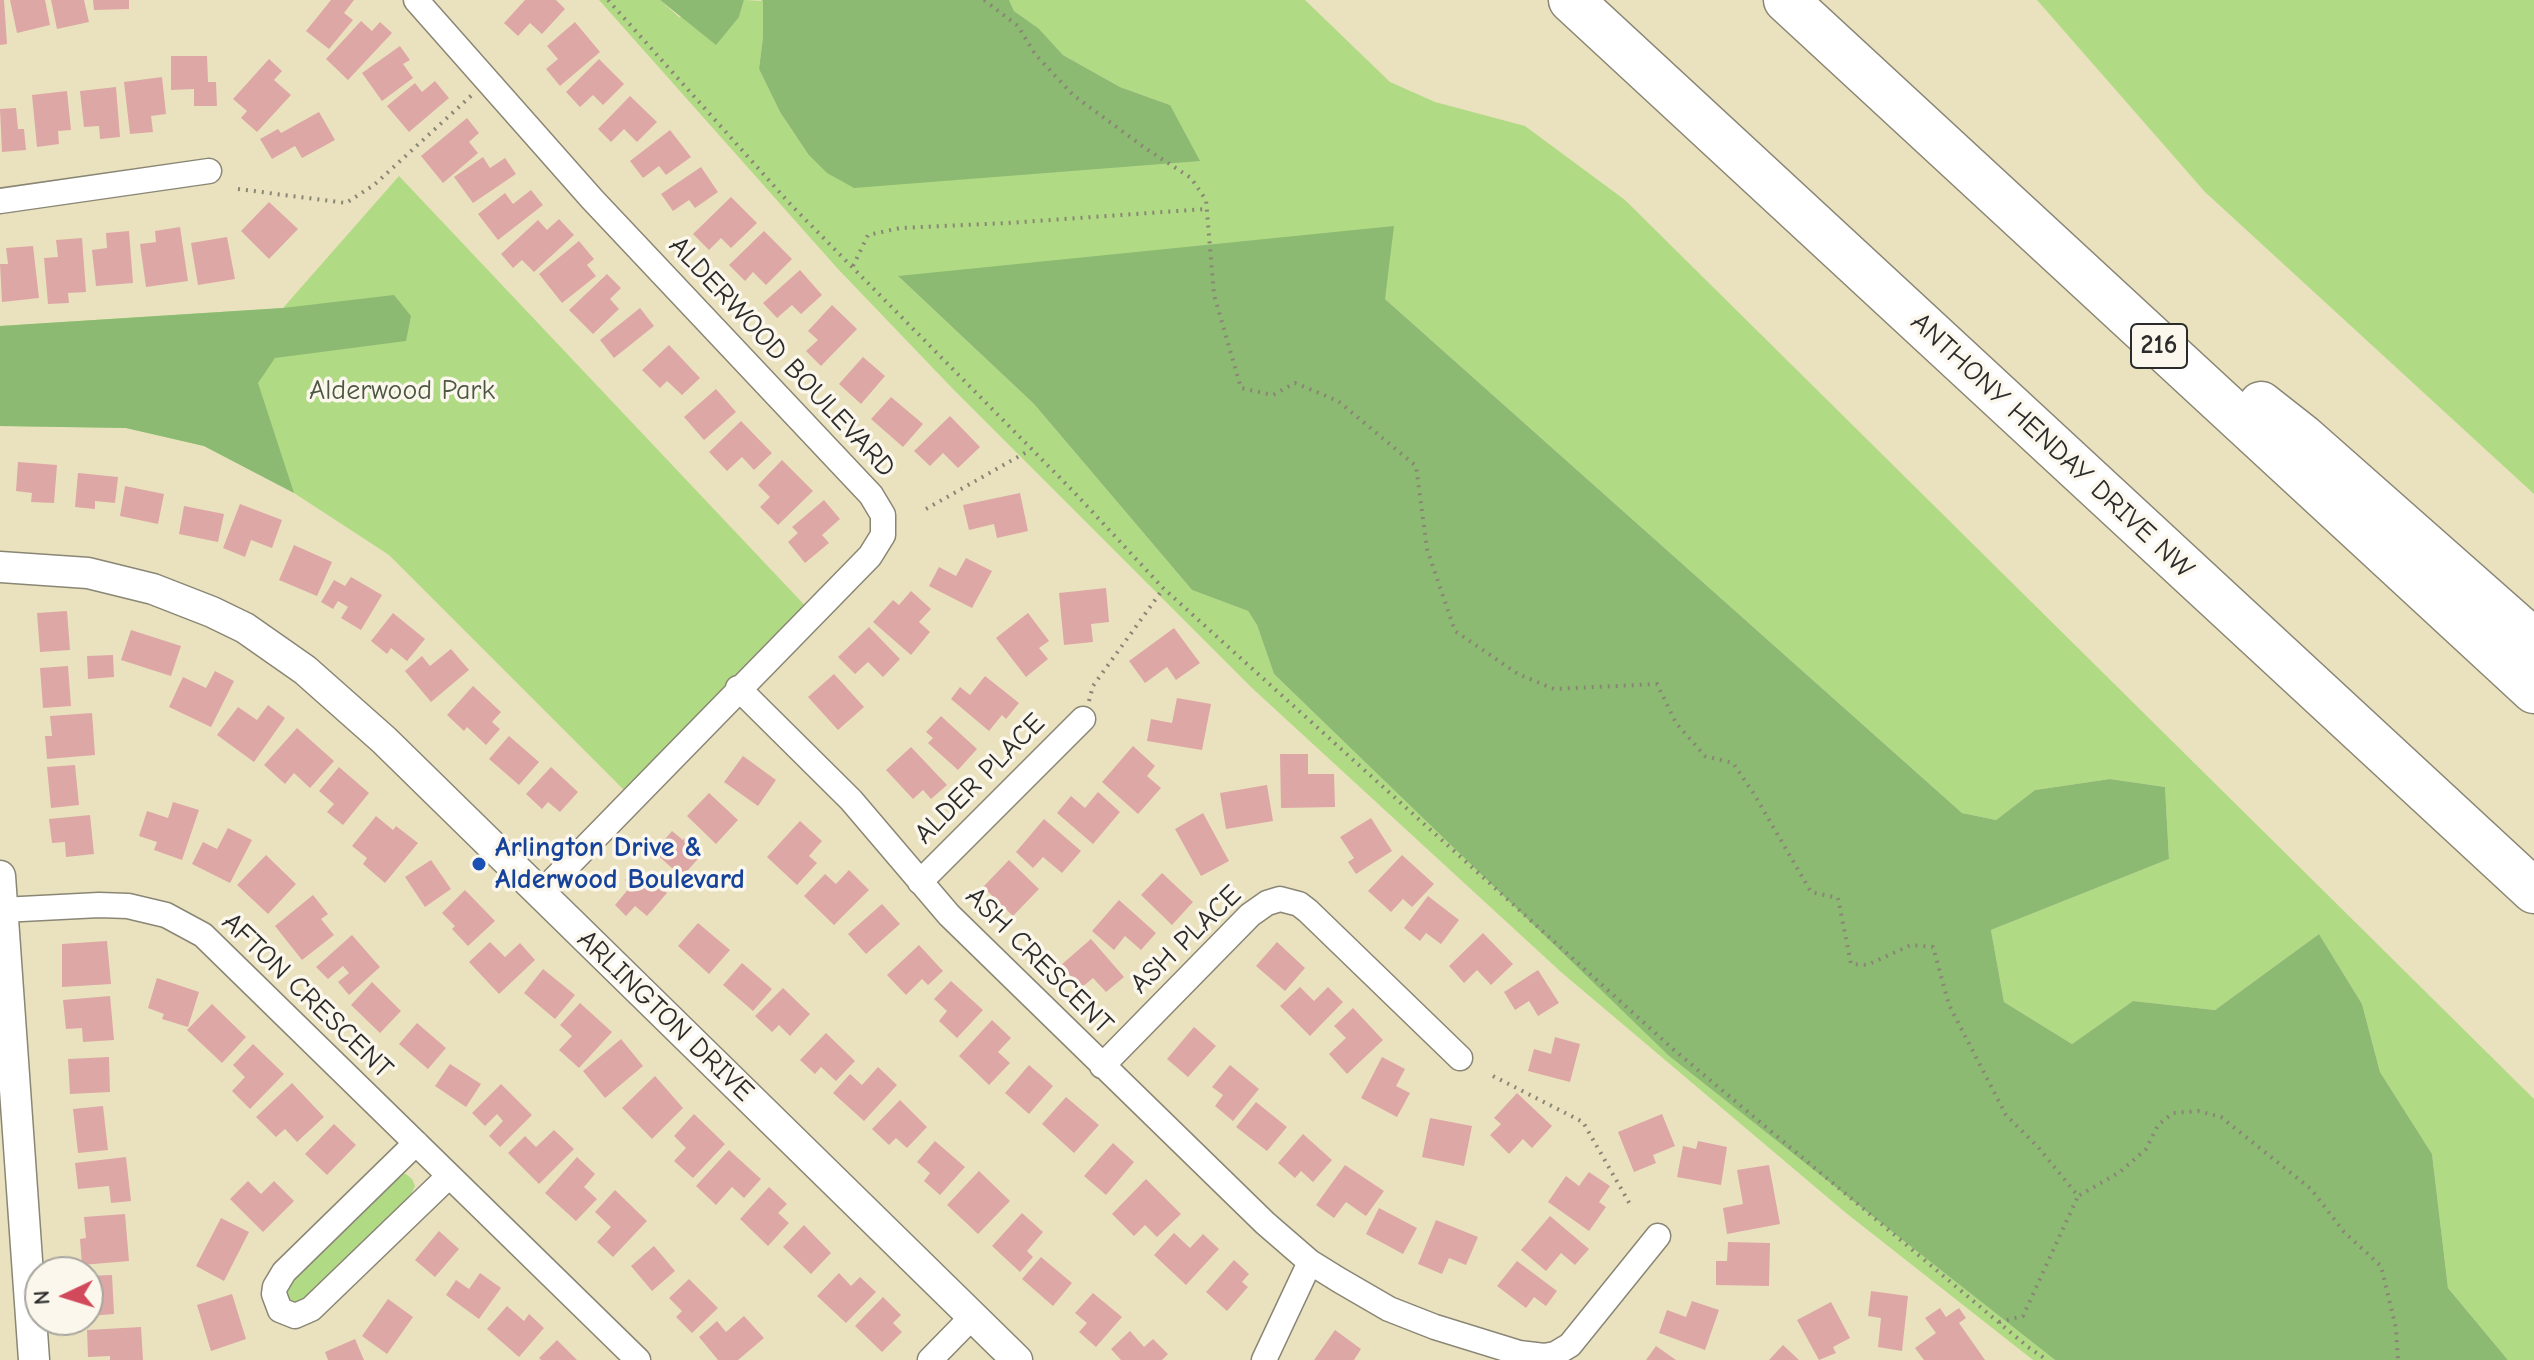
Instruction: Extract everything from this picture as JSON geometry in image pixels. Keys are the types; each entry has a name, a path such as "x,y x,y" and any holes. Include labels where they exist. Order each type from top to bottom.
{"highway":[{"name":"ANTHONY HENDAY DRIVE NW","path":"1571,0 2534,891"},
{"name":"216","path":"1786,0 2534,691"},
{"path":"1980,181 2303,437 2534,641"},
{"path":"2307,682 2455,847 2534,923"}],"street":[{"name":"ALDERWOOD BOULEVARD","path":"416,0 592,199 881,508 884,525 875,551 540,894"},
{"path":"0,201 209,171"},
{"name":"ARLINGTON DRIVE","path":"0,567 52,568 120,579 181,599 245,628 276,648 337,696 1017,1360"},
{"name":"ASH CRESCENT","path":"738,688 851,800 949,915 1265,1223 1310,1262 1389,1309 1519,1353 1544,1356 1555,1354 1570,1345 1658,1236"},
{"name":"ALDER PLACE","path":"920,882 1083,719"},
{"path":"0,876 34,1360"},
{"name":"ASH PLACE","path":"1102,1066 1250,915 1267,903 1280,899 1299,904 1308,911 1460,1058"},
{"name":"AFTON CRESCENT","path":"2,910 114,904 146,908 186,924 218,947 638,1360"},
{"path":"416,1143 284,1272 274,1294 280,1310 295,1316 311,1309 449,1176"},
{"path":"1264,1360 1310,1262"},
{"path":"930,1360 972,1317"}],"path":[{"path":"608,0 791,205 1163,588 1673,1049 2047,1360"},
{"path":"984,0 1018,26 1035,54 1073,95 1191,178 1206,200 1214,295 1241,388 1273,395 1295,383 1338,401 1416,466 1427,549 1455,631 1518,674 1554,689 1657,684 1676,723 1705,756 1733,763 1811,892 1838,898 1851,964 1867,965 1911,945 1933,947 1949,1005 2006,1115 2038,1147 2078,1196"},
{"path":"238,189 346,203 374,185 476,91"},
{"path":"853,266 868,235 900,228 1206,209"},
{"path":"926,509 1030,450"},
{"path":"1083,719 1093,686 1163,588"},
{"path":"1493,1076 1583,1122 1631,1206"},
{"path":"1999,1322 2023,1316 2078,1196 2120,1172 2146,1149 2158,1125 2173,1113 2198,1111 2221,1117 2311,1189 2344,1232 2381,1266 2396,1328 2398,1360"}],"green space":[{"path":"599,0 660,0 679,17 739,17 744,0 763,1 759,69 780,112 808,154 1170,105 1120,87 1063,55 1035,26 1014,11 1009,0 1305,0 1390,82 1435,102 1525,126 1625,200 2534,1099 2534,1360 2508,1360 2448,1288 2432,1154 2380,1072 2362,1004 2319,934 2215,1010 2133,1001 2072,1044 2004,1002 1991,930 2169,859 2165,787 2110,779 2035,790 1996,820 1962,813 1385,299 899,277 1034,404 1192,590 1248,611 1257,625 1274,674 1669,1056 2055,1360 2033,1360 1846,1213 1561,972 1252,688 953,389 838,269"},
{"path":"660,0 744,0 739,17 716,45"},
{"path":"761,0 1009,0 1014,11 1038,28 1063,55 1120,87 1170,105 1200,161 854,188 827,173 808,154 780,112 759,69 763,37"},
{"path":"2037,0 2534,0 2534,494 2205,192"},
{"name":"Alderwood Park","path":"399,176 813,614 632,798 389,555 294,493 204,446 126,428 0,426 0,326 283,308"},
{"path":"1394,226 1385,299 1962,813 1996,820 2035,790 2110,779 2165,787 2169,859 1991,930 2004,1002 2072,1044 2133,1001 2215,1010 2319,934 2362,1004 2380,1072 2432,1154 2448,1288 2508,1360 2055,1360 1669,1056 1274,674 1257,625 1248,611 1192,590 1034,404 898,276"},
{"path":"394,295 411,316 406,341 275,358 258,383 294,493 204,446 126,428 0,426 0,326 283,308"},
{"path":"398,1174 406,1174 412,1179 415,1186 411,1194 304,1304 288,1303 285,1288"}],"building":[{"path":"0,0 4,0 7,44 0,45"},
{"path":"10,0 45,0 50,25 17,33"},
{"path":"51,0 84,0 89,22 57,29"},
{"path":"93,0 129,0 129,9 94,10"},
{"path":"331,0 354,0 344,13 353,20 329,49 306,31"},
{"path":"525,0 556,0 565,9 542,34 530,23 518,36 504,23"},
{"path":"361,21 372,31 380,22 392,33 348,80 326,59"},
{"path":"575,22 600,52 560,86 546,69 558,59 547,46"},
{"path":"400,46 410,60 403,64 413,78 382,101 362,73"},
{"path":"171,56 207,56 208,82 216,82 217,106 194,106 194,89 171,90"},
{"path":"269,59 282,71 274,80 291,95 257,132 241,118 247,111 233,99"},
{"path":"599,59 624,84 603,105 593,95 580,107 566,92"},
{"path":"162,77 166,114 151,116 153,132 130,134 124,82"},
{"path":"435,81 449,98 409,132 387,106 415,83 422,92"},
{"path":"116,87 120,137 100,139 99,126 84,127 80,91"},
{"path":"67,91 71,130 58,131 59,144 37,147 32,95"},
{"path":"630,96 657,122 637,142 624,129 611,142 598,129"},
{"path":"16,108 18,129 24,129 26,150 2,152 0,109"},
{"path":"319,112 335,140 302,158 295,146 272,159 260,139 278,129 281,133"},
{"path":"467,118 479,133 469,142 478,153 443,183 421,156"},
{"path":"670,130 691,157 666,175 659,166 643,178 630,161"},
{"path":"483,157 490,168 505,158 516,174 473,203 454,177"},
{"path":"701,167 718,192 695,208 689,200 673,211 661,194"},
{"path":"531,190 543,205 498,240 478,214 505,193 513,204"},
{"path":"731,197 757,223 731,248 721,238 709,250 693,234"},
{"path":"269,202 298,229 269,259 241,231"},
{"path":"559,219 574,235 534,272 522,260 513,268 501,254 538,220 547,230"},
{"path":"180,227 188,281 146,287 140,244 156,242 155,231"},
{"path":"129,231 133,283 96,286 92,250 107,248 106,233"},
{"path":"764,231 792,259 766,285 753,272 745,281 729,265"},
{"path":"227,237 235,279 198,285 191,243"},
{"path":"82,238 86,292 68,293 69,303 48,304 44,258 58,257 56,240"},
{"path":"579,241 594,259 587,265 596,276 562,303 539,274"},
{"path":"33,246 39,298 2,302 0,264 8,264 6,248"},
{"path":"800,270 822,295 801,314 792,305 777,318 763,303"},
{"path":"607,274 621,288 610,299 619,309 593,334 569,310"},
{"path":"832,305 857,329 821,366 806,351 818,340 808,331"},
{"path":"640,308 654,326 614,358 600,340"},
{"path":"669,345 700,378 682,395 667,381 660,388 642,370"},
{"path":"863,357 885,376 861,404 839,384"},
{"path":"716,389 736,412 704,440 684,417"},
{"path":"891,397 923,424 903,447 871,419"},
{"path":"950,416 980,447 958,468 943,453 930,466 914,451"},
{"path":"741,421 772,453 754,470 742,457 727,471 709,452"},
{"path":"782,460 813,491 778,525 760,507 770,497 758,485"},
{"path":"18,462 57,465 54,503 31,502 32,493 16,491"},
{"path":"78,473 118,477 115,503 95,501 95,509 75,507"},
{"path":"125,486 164,494 158,524 120,516"},
{"path":"1020,493 1028,531 997,538 994,524 969,530 963,505"},
{"path":"824,500 840,519 822,535 829,543 805,563 788,542 798,533 792,527"},
{"path":"240,504 282,520 272,548 251,540 245,557 223,548"},
{"path":"184,506 224,514 218,542 179,534"},
{"path":"294,545 332,562 317,596 279,580"},
{"path":"966,558 992,571 972,608 929,586 939,567 956,576"},
{"path":"351,577 382,595 361,630 341,618 348,607 338,601 333,609 321,602 334,580 345,586"},
{"path":"1106,588 1109,622 1091,624 1093,642 1064,645 1059,593"},
{"path":"911,591 931,609 919,622 930,632 911,655 873,622 893,600 899,605"},
{"path":"67,611 70,650 40,652 37,613"},
{"path":"393,613 425,639 407,661 391,648 387,654 371,641"},
{"path":"1028,613 1049,641 1039,648 1048,659 1026,677 996,638"},
{"path":"869,627 900,659 883,677 868,662 855,674 838,657"},
{"path":"1174,628 1200,663 1176,680 1167,667 1145,683 1129,661"},
{"path":"131,630 181,646 171,676 121,660"},
{"path":"451,649 469,670 431,702 405,671 422,656 430,666"},
{"path":"113,655 114,677 88,679 87,656"},
{"path":"68,666 71,706 43,708 40,668"},
{"path":"215,671 234,681 211,727 169,707 183,677 206,688"},
{"path":"834,674 864,707 838,730 808,697"},
{"path":"985,676 1019,703 1006,719 1002,715 989,731 951,699 960,687 970,695"},
{"path":"473,686 501,712 492,722 500,729 486,745 467,727 464,731 447,715"},
{"path":"1177,698 1211,704 1202,750 1147,741 1151,719 1172,723"},
{"path":"268,705 285,718 254,762 217,735 238,707 257,720"},
{"path":"92,713 95,755 47,759 45,736 52,736 50,716"},
{"path":"941,716 977,749 958,770 928,743 933,738 926,732"},
{"path":"297,728 334,761 310,788 294,773 285,784 264,765"},
{"path":"509,736 539,762 519,785 489,759"},
{"path":"1133,746 1155,766 1147,776 1161,788 1138,814 1102,782"},
{"path":"911,747 947,785 931,799 923,790 913,799 886,770"},
{"path":"1280,754 1308,754 1308,774 1334,774 1335,807 1281,808"},
{"path":"743,756 776,780 758,806 724,782"},
{"path":"75,765 79,805 51,808 47,767"},
{"path":"339,767 369,793 343,825 327,812 334,804 319,791"},
{"path":"551,767 578,792 560,812 548,802 542,809 526,794"},
{"path":"1267,785 1273,821 1226,829 1220,793"},
{"path":"1098,792 1120,812 1093,844 1057,813 1071,796 1085,808"},
{"path":"709,793 738,820 716,844 687,816"},
{"path":"173,802 199,810 182,860 154,850 157,842 139,836 147,811 168,818"},
{"path":"1203,813 1229,861 1201,876 1175,829"},
{"path":"90,815 94,854 66,857 65,842 52,843 49,819"},
{"path":"376,816 393,830 396,826 418,843 385,883 363,864 367,858 352,846"},
{"path":"1371,818 1392,851 1356,874 1348,862 1354,858 1340,837"},
{"path":"1044,819 1081,851 1062,873 1043,857 1033,868 1016,852"},
{"path":"800,821 822,841 809,856 817,863 797,885 767,857"},
{"path":"228,828 252,840 230,883 192,864 203,842 217,849"},
{"path":"672,831 703,853 682,877 654,852"},
{"path":"266,855 296,884 268,914 237,885"},
{"path":"1402,855 1434,884 1412,907 1403,899 1391,912 1368,891"},
{"path":"431,860 451,889 425,907 405,877"},
{"path":"1009,860 1039,889 1013,916 983,887"},
{"path":"637,866 667,893 647,916 635,906 626,916 615,905 631,886 625,880"},
{"path":"849,870 869,890 834,925 804,896 825,874 836,884"},
{"path":"1162,873 1193,902 1172,925 1141,895"},
{"path":"465,890 495,921 468,946 442,913"},
{"path":"313,895 328,914 321,919 334,935 302,960 275,926"},
{"path":"1428,896 1459,920 1441,944 1426,933 1420,941 1404,928"},
{"path":"1119,900 1156,933 1141,950 1125,936 1114,950 1092,931"},
{"path":"882,904 900,924 866,954 848,934"},
{"path":"698,923 730,950 709,974 678,946"},
{"path":"1483,933 1513,964 1491,985 1477,970 1464,983 1449,966"},
{"path":"352,935 380,967 349,995 338,982 349,973 343,966 328,979 316,967"},
{"path":"1091,939 1124,977 1106,992 1093,978 1081,988 1061,965"},
{"path":"107,941 111,984 62,987 62,944"},
{"path":"490,942 505,957 520,943 535,960 499,994 469,962"},
{"path":"1277,942 1305,968 1285,991 1256,966"},
{"path":"919,945 943,971 928,985 922,979 906,995 887,975"},
{"path":"742,963 772,989 753,1011 723,985"},
{"path":"543,969 575,995 555,1019 524,993"},
{"path":"1538,970 1559,1003 1538,1016 1529,1001 1515,1010 1504,992"},
{"path":"157,978 199,992 188,1027 162,1019 164,1014 148,1008"},
{"path":"951,981 983,1010 957,1038 939,1021 947,1011 934,999"},
{"path":"372,982 401,1011 380,1033 351,1005"},
{"path":"1300,987 1314,1001 1328,987 1343,1002 1310,1036 1280,1006"},
{"path":"783,988 810,1014 790,1036 779,1025 772,1032 755,1016"},
{"path":"110,996 114,1040 83,1042 82,1028 66,1029 63,1000"},
{"path":"580,1003 612,1032 579,1068 559,1050 572,1036 560,1025"},
{"path":"212,1004 246,1037 222,1063 187,1030"},
{"path":"1353,1008 1383,1040 1347,1074 1329,1054 1346,1038 1334,1026"},
{"path":"992,1020 1011,1038 998,1052 1010,1063 989,1085 959,1056"},
{"path":"417,1023 446,1048 428,1069 399,1044"},
{"path":"1194,1027 1216,1046 1188,1077 1167,1059"},
{"path":"826,1033 855,1061 836,1081 821,1067 815,1074 800,1060"},
{"path":"1555,1037 1580,1044 1570,1082 1528,1071 1534,1049 1551,1054"},
{"path":"621,1039 643,1066 605,1098 583,1071"},
{"path":"253,1044 284,1074 250,1109 232,1091 245,1077 233,1065"},
{"path":"109,1057 110,1092 70,1094 68,1059"},
{"path":"1382,1057 1405,1069 1396,1086 1410,1093 1397,1117 1361,1098"},
{"path":"450,1064 481,1084 466,1107 435,1086"},
{"path":"1029,1065 1053,1086 1029,1114 1005,1093"},
{"path":"1230,1065 1259,1089 1233,1121 1215,1106 1223,1095 1212,1087"},
{"path":"878,1067 897,1085 864,1121 833,1093 850,1074 862,1085"},
{"path":"655,1076 683,1108 652,1139 622,1108"},
{"path":"292,1083 324,1117 297,1142 285,1129 276,1137 256,1117"},
{"path":"501,1084 532,1115 500,1147 489,1136 503,1121 497,1114 485,1126 472,1113"},
{"path":"1517,1093 1552,1126 1532,1148 1523,1139 1509,1154 1490,1135 1501,1124 1494,1118"},
{"path":"1066,1097 1099,1125 1074,1153 1042,1124"},
{"path":"900,1100 927,1127 907,1148 896,1138 889,1145 872,1129"},
{"path":"1256,1102 1287,1127 1267,1151 1236,1127"},
{"path":"103,1106 108,1150 78,1153 73,1109"},
{"path":"694,1114 725,1144 693,1178 674,1161 686,1148 674,1136"},
{"path":"1662,1114 1675,1146 1653,1155 1656,1163 1634,1172 1618,1132"},
{"path":"1430,1118 1472,1126 1464,1166 1422,1157"},
{"path":"334,1124 356,1145 327,1175 305,1154"},
{"path":"554,1130 574,1149 539,1184 508,1153 525,1136 536,1147"},
{"path":"1303,1134 1332,1160 1313,1182 1301,1171 1295,1178 1278,1163"},
{"path":"935,1141 965,1167 940,1195 924,1181 930,1173 917,1162"},
{"path":"1698,1141 1727,1147 1721,1185 1677,1177 1683,1146 1696,1149"},
{"path":"1113,1143 1134,1162 1106,1195 1084,1176"},
{"path":"729,1150 761,1179 744,1198 732,1187 716,1205 696,1186"},
{"path":"126,1157 131,1201 111,1203 109,1186 78,1189 75,1163"},
{"path":"577,1157 595,1174 584,1187 597,1199 576,1221 545,1193"},
{"path":"1345,1165 1384,1191 1366,1216 1346,1202 1334,1218 1316,1205"},
{"path":"1769,1165 1780,1224 1727,1234 1723,1208 1743,1204 1737,1170"},
{"path":"979,1171 1010,1201 978,1234 947,1205"},
{"path":"1589,1172 1610,1186 1599,1202 1606,1207 1589,1231 1548,1202 1566,1176 1579,1186"},
{"path":"1146,1179 1181,1214 1157,1237 1145,1225 1134,1236 1112,1214"},
{"path":"248,1181 261,1194 274,1181 294,1201 263,1232 230,1199"},
{"path":"769,1187 787,1204 778,1213 789,1223 768,1246 740,1219"},
{"path":"615,1190 647,1221 613,1257 597,1242 611,1227 595,1212"},
{"path":"1379,1208 1417,1228 1403,1254 1366,1234"},
{"path":"1022,1213 1043,1232 1027,1251 1033,1257 1020,1272 992,1246"},
{"path":"125,1214 129,1261 104,1263 104,1256 81,1256 80,1239 86,1238 84,1217"},
{"path":"1550,1216 1589,1249 1575,1265 1561,1253 1546,1271 1521,1250"},
{"path":"221,1218 249,1232 224,1281 196,1266"},
{"path":"1436,1220 1478,1237 1466,1265 1449,1258 1442,1274 1418,1264"},
{"path":"804,1225 831,1253 811,1274 783,1247"},
{"path":"439,1231 459,1249 435,1277 415,1260"},
{"path":"1174,1233 1190,1248 1203,1234 1219,1249 1186,1285 1154,1255"},
{"path":"1728,1242 1770,1243 1769,1286 1716,1285 1716,1261 1727,1261"},
{"path":"654,1246 675,1271 652,1291 631,1266"},
{"path":"1041,1257 1072,1283 1053,1306 1022,1279"},
{"path":"1234,1260 1249,1274 1242,1282 1248,1287 1227,1311 1206,1292"},
{"path":"1517,1261 1557,1291 1546,1306 1534,1297 1526,1308 1497,1286"},
{"path":"480,1273 501,1288 479,1319 446,1295 456,1280 469,1289"},
{"path":"839,1273 851,1286 860,1277 876,1292 846,1323 817,1296"},
{"path":"104,1275 112,1275 114,1314 104,1315"},
{"path":"689,1279 718,1308 692,1333 676,1317 682,1311 669,1298"},
{"path":"1871,1291 1908,1296 1902,1351 1878,1347 1881,1318 1868,1316"},
{"path":"1093,1293 1122,1317 1096,1347 1079,1332 1087,1323 1075,1313"},
{"path":"232,1294 246,1339 211,1351 197,1305"},
{"path":"883,1297 901,1315 893,1323 902,1332 882,1352 855,1326"},
{"path":"388,1299 413,1317 387,1354 362,1336"},
{"path":"1692,1301 1719,1310 1705,1350 1659,1333 1667,1310 1686,1317"},
{"path":"1831,1302 1850,1338 1833,1347 1836,1353 1819,1360 1797,1320"},
{"path":"507,1306 524,1321 529,1314 544,1328 519,1357 487,1329"},
{"path":"1940,1308 1946,1317 1959,1308 1966,1318 1959,1323 1985,1360 1924,1360 1915,1348 1936,1333 1925,1318"},
{"path":"744,1316 764,1338 738,1360 718,1360 699,1337 717,1321 726,1332"},
{"path":"141,1327 143,1360 88,1357 87,1336 104,1336 104,1329"},
{"path":"1335,1330 1361,1349 1354,1360 1314,1360"},
{"path":"1130,1331 1144,1347 1153,1339 1168,1354 1162,1360 1121,1360 1111,1349"},
{"path":"355,1339 364,1360 328,1360 325,1352"},
{"path":"557,1340 577,1360 541,1360 539,1358"},
{"path":"1783,1345 1799,1360 1769,1360"},
{"path":"1656,1346 1676,1360 1646,1360"}],"place":[{"name":"Arlington Drive & Alderwood Boulevard","path":"479,864"}]}
